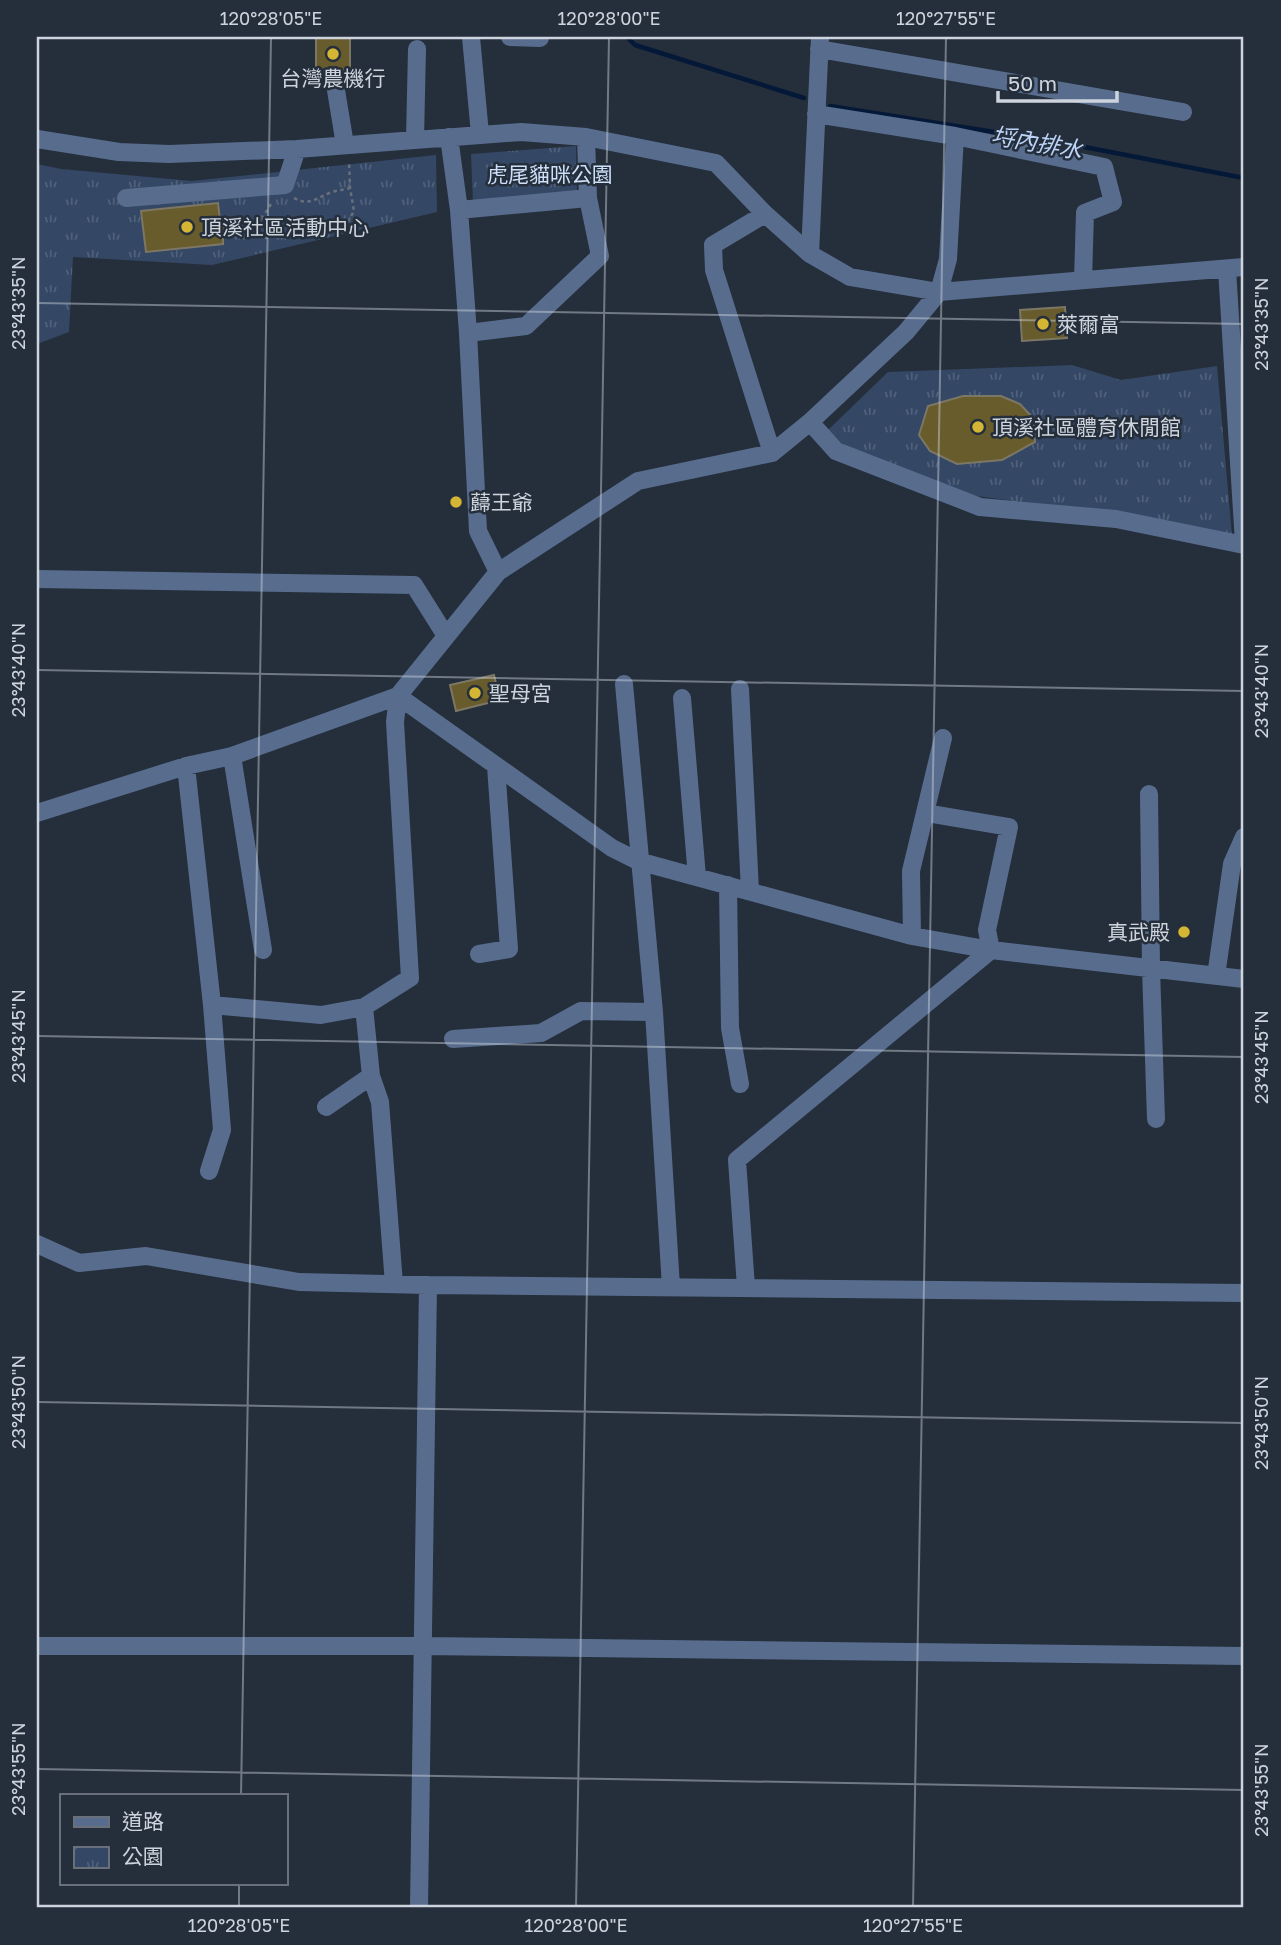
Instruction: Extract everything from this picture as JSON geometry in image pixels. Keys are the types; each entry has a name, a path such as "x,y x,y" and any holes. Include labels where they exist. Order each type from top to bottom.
{"street":[{"path":"471,37 480,134"},
{"path":"510,37 540,38"},
{"path":"810,254 819,43 1183,112"},
{"path":"415,139 417,49"},
{"path":"335,84 347,153"},
{"path":"816,114 955,136 1104,167 1113,202 1085,213 1083,280"},
{"path":"37,139 118,152 169,154 297,149 347,153 415,139 522,131 586,137 716,163 765,214 810,254 850,277 939,292 1236,268 1244,544 1116,519 980,508 836,451 810,422"},
{"path":"449,136 459,210 478,531 498,572"},
{"path":"212,1005 321,1015 364,1007 410,978 395,722 398,696 498,572 638,481 772,453 810,422 906,332 939,292 948,259 955,136"},
{"path":"468,333 526,326 600,256 588,198 586,137"},
{"path":"126,198 285,185 297,149"},
{"path":"459,210 588,198"},
{"path":"765,214 713,245 713,270 772,453"},
{"path":"37,579 414,585 446,635"},
{"path":"624,684 638,861 654,1012 671,1287"},
{"path":"740,689 750,891"},
{"path":"37,813 186,766 232,756 398,696"},
{"path":"398,696 612,848 638,861 912,936 991,950 1244,979"},
{"path":"682,698 697,877"},
{"path":"912,936 911,871 943,738"},
{"path":"232,756 263,950"},
{"path":"186,766 212,1005 222,1130 209,1171"},
{"path":"479,954 509,949 496,766"},
{"path":"1149,794 1156,1119"},
{"path":"926,813 1009,827 987,930 991,950"},
{"path":"1216,976 1232,864 1244,837"},
{"path":"728,886 730,1028 740,1084"},
{"path":"746,1287 737,1160 991,950"},
{"path":"364,1007 371,1076 380,1102 394,1284"},
{"path":"453,1039 541,1033 581,1011 654,1012"},
{"path":"326,1107 371,1076"},
{"path":"37,1244 79,1263 146,1256 299,1282 1244,1293"},
{"path":"419,1908 428,1285"},
{"path":"37,1646 422,1646 1244,1656"}],"path":[{"path":"278,199 262,217 266,238 349,220 354,211 349,188 347,153"},
{"path":"286,193 301,202 314,202 329,193 349,188"}],"green space":[{"name":"虎尾貓咪公園","path":"576,146 577,198 473,203 471,154"},
{"name":"虎尾貓咪公園","path":"436,155 437,212 212,265 73,257 69,332 37,344 37,164 61,169 192,181"},
{"path":"1072,365 1121,380 1217,366 1232,535 1120,515 977,496 847,450 827,431 888,372"}],"building":[{"name":"台灣農機行","path":"316,37 350,37 350,71 316,71"},
{"name":"頂溪社區活動中心","path":"218,203 220,220 231,218 233,235 223,237 223,244 146,252 141,211"},
{"name":"萊爾富","path":"1065,307 1067,338 1022,341 1020,310"},
{"name":"頂溪社區體育休閒館","path":"963,396 1001,396 1020,404 1033,418 1035,442 1002,460 957,464 930,451 919,435 928,406"},
{"name":"聖母宮","path":"494,675 500,700 456,711 450,685"}],"waterway":[{"name":"埒內排水","path":"627,37 635,45 804,98"},
{"name":"埒內排水","path":"830,106 1064,143 1244,178"}],"place":[{"name":"台灣農機行","path":"333,54"},
{"name":"頂溪社區活動中心","path":"187,227"},
{"name":"萊爾富","path":"1043,324"},
{"name":"頂溪社區體育休閒館","path":"978,427"},
{"name":"蘬王爺","path":"456,502"},
{"name":"聖母宮","path":"475,693"},
{"name":"真武殿","path":"1184,932"}]}
